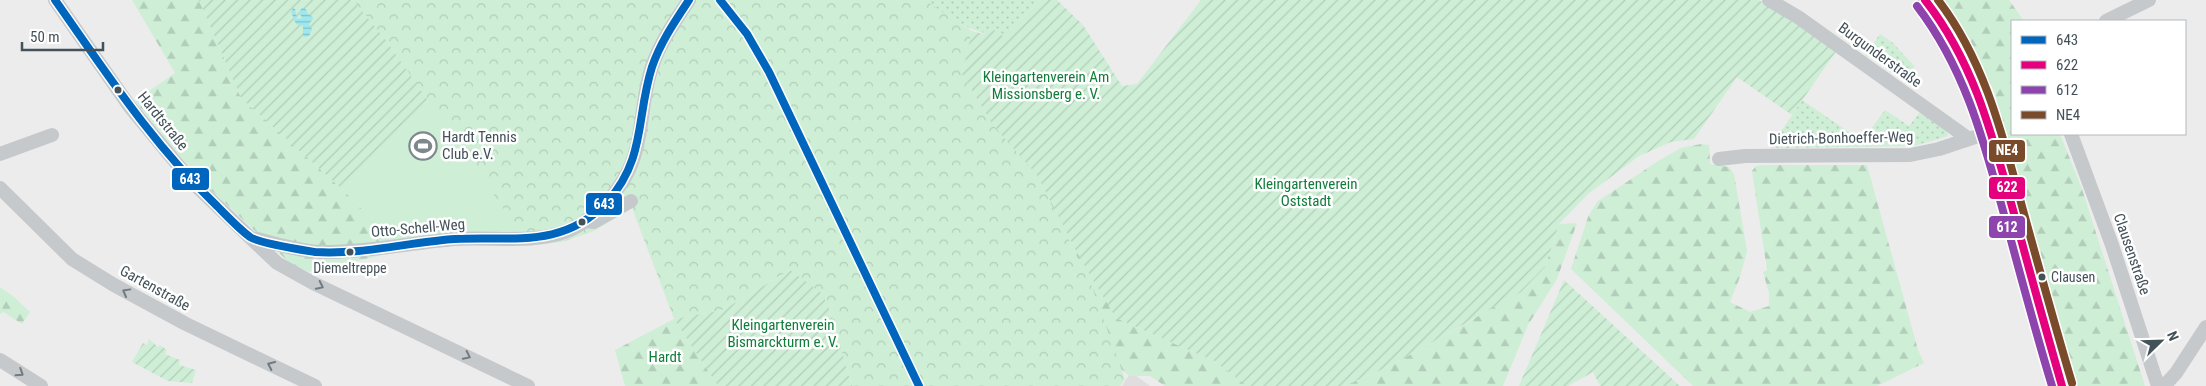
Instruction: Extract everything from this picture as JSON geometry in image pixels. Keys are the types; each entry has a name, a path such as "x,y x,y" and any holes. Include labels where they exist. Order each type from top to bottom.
{"street":[{"name":"Hardtstraße","path":"55,0 130,107 192,182 277,262 313,283 528,386"},
{"name":"Otto-Schell-Weg","path":"251,238 325,252 456,239 529,239 559,233 585,220 610,198 624,180 637,146 645,92 655,57 665,37 689,0"},
{"name":"Burgunderstraße","path":"1769,0 1798,17 1969,139"},
{"path":"1925,0 1953,38 1979,93 2062,386"},
{"path":"2108,20 2149,0"},
{"name":"Dietrich-Bonhoeffer-Weg","path":"1719,158 1745,156 1910,155 1939,149 1990,132"},
{"path":"0,154 52,135"},
{"name":"Clausenstraße","path":"2071,135 2112,245 2158,386"},
{"name":"Gartenstraße","path":"0,188 72,259 114,285 186,324 315,386"},
{"name":"Otto-Schell-Weg","path":"585,220 594,222 631,201"},
{"path":"2164,386 2176,373 2206,327"},
{"path":"0,360 41,386"}],"shaded area":[{"path":"1131,372 1150,386 1122,386"}],"green space":[{"path":"132,0 199,0 241,98 343,190 393,240 387,254 309,272 291,264 199,179 135,101 175,73"},
{"path":"199,0 353,0 385,39 429,102 343,190 241,98"},
{"path":"353,0 924,0 972,31 962,74 993,125 1037,175 1092,287 1125,379 1120,386 852,386 828,305 790,270 723,310 674,319 632,208 594,231 562,242 526,246 520,233 385,39"},
{"path":"924,0 1041,0 1003,36 971,29 943,14"},
{"name":"Kleingartenverein Oststadt","path":"1041,0 1057,0 1083,25 1122,86 1137,84 1201,0 1759,0 1837,50 1792,115 1737,77 1694,139 1671,142 1639,156 1588,194 1559,224 1545,267 1521,292 1390,366 1344,386 1247,386 1214,361 1116,318 1080,258 1037,175 993,125 962,74 972,31 983,34 994,30 1003,36"},
{"path":"1942,0 2009,0 2023,20 2011,20 2011,135 2060,135 2082,189 2145,386 2078,386 1994,91 1951,11"},
{"path":"1880,34 1893,43 1915,67 1905,72 1874,49 1867,57 1865,56"},
{"path":"1802,100 1862,141 1885,110 1909,126 1920,112 1946,129 1948,136 1914,146 1770,148"},
{"name":"Hardt Tennis Club e.V.","path":"429,102 520,233 393,240 343,190"},
{"path":"974,103 1030,160 1116,318 1214,361 1248,386 1165,386 1150,376 1129,376 1099,350"},
{"path":"1701,144 1709,145 1710,164 1729,167 1734,174 1747,251 1740,277 1730,302 1750,312 1769,306 1769,293 1763,272 1767,270 1752,171 1756,166 1761,165 1867,165 1918,350 1924,363 1877,386 1693,386 1571,269 1588,217 1597,202 1658,161 1681,148"},
{"path":"1577,223 1557,279 1528,325 1503,386 1344,386 1390,366 1474,319 1545,267 1559,224"},
{"name":"Kleingartenverein Bismarckturm e. V.","path":"790,270 820,292 828,305 852,386 718,386 674,319 723,310"},
{"path":"1564,280 1680,386 1600,386 1593,372 1568,386 1519,386"},
{"path":"0,287 30,312 22,324 3,312 0,314"},
{"name":"Hardt","path":"674,319 718,386 625,386 615,350"},
{"path":"149,339 158,347 160,345 167,350 165,354 180,360 179,365 196,370 192,383 168,381 132,362 143,343 147,345"}],"water":[{"path":"293,8 295,9 297,19 302,18 299,12 302,8 305,8 309,15 312,16 313,19 309,24 312,29 309,36 303,36 303,26 296,24 291,12"}],"transit line":[{"name":"643","path":"55,0 151,133 194,183 241,230 250,237 271,244 315,252 350,252 455,239 536,237 555,234 573,227 590,217 607,202 628,170 634,154 647,85 655,58 673,24 689,0"},
{"name":"643","path":"720,0 747,34 769,72 919,386"},
{"name":"622","path":"1925,0 1943,25 1957,50 1981,104 1999,159 2062,386"},
{"name":"NE4","path":"1938,0 1968,48 1991,100 2072,383"},
{"name":"612","path":"1917,6 1934,30 1948,55 1972,107 2052,386"}],"place":[{"name":"Hardt Tennis Club e.V.","path":"423,146"},
{"name":"Diemeltreppe","path":"350,252"},
{"name":"Clausen","path":"2042,277"}],"park label":[{"name":"Kleingartenverein Am Missionsberg e. V.","path":"1046,86"}]}
